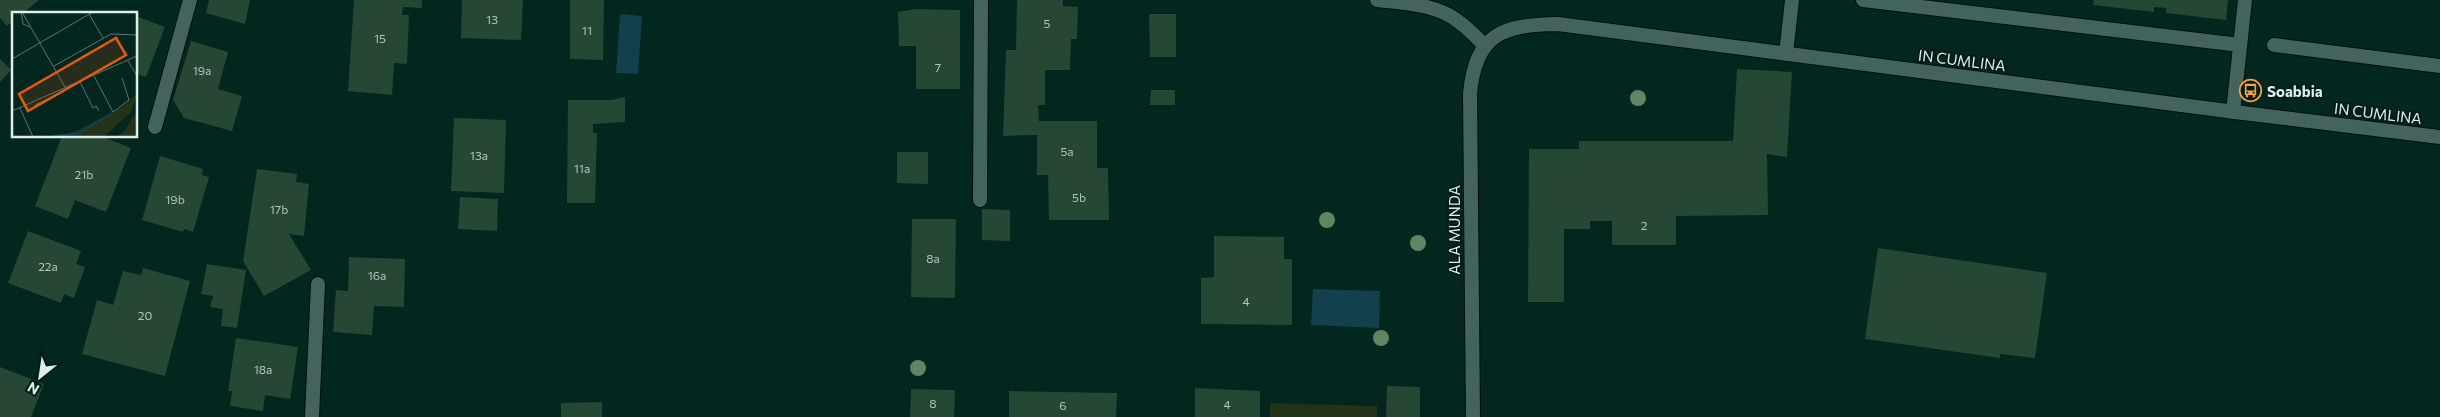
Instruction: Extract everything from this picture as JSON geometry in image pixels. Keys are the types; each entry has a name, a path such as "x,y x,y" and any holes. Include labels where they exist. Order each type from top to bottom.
{"street":[{"path":"155,127 190,0"},
{"path":"980,200 981,0"},
{"path":"1377,0 1433,8 1459,22 1485,46"},
{"path":"1786,54 1792,0"},
{"path":"1863,0 2240,45"},
{"path":"2233,112 2245,0"},
{"name":"IN CUMLINA","path":"1485,46 1501,33 1516,27 1558,24 2233,112 2440,137"},
{"path":"2274,45 2440,66"},
{"name":"ALA MUNDA","path":"1473,417 1470,93 1472,69 1485,46"},
{"path":"312,417 318,284"}],"green space":[{"path":"1270,403 1377,406 1377,417 1270,417"}],"water":[{"path":"620,14 642,16 638,74 616,73"},
{"path":"1313,289 1380,291 1379,328 1311,325"}],"building":[{"path":"0,0 39,0 24,12 12,12 12,22 7,26 0,18"},
{"path":"209,0 250,0 245,24 206,13"},
{"path":"354,0 422,0 422,8 403,7 402,15 409,15 407,64 394,63 392,95 348,91"},
{"path":"462,0 523,0 521,40 461,38"},
{"path":"570,0 604,0 603,60 570,59"},
{"path":"1017,0 1063,0 1063,6 1078,7 1077,39 1071,39 1070,70 1045,70 1045,105 1038,105 1039,121 1097,121 1097,168 1108,168 1109,220 1049,220 1048,175 1037,175 1037,135 1003,136 1006,50 1016,50"},
{"path":"2094,0 2228,0 2226,20 2166,13 2166,8 2154,7 2154,12 2093,5"},
{"path":"916,9 960,10 960,89 916,89 916,46 899,46 898,12"},
{"path":"1149,14 1176,14 1176,57 1150,57"},
{"path":"138,17 165,27 146,77 138,75"},
{"path":"191,41 228,52 218,89 242,96 232,131 184,118 173,100"},
{"path":"0,59 11,70 0,82"},
{"path":"1737,69 1792,72 1787,157 1767,154 1768,215 1676,216 1676,245 1612,245 1612,221 1590,221 1590,229 1564,229 1564,302 1528,302 1529,149 1579,149 1579,141 1733,141"},
{"path":"1151,90 1175,90 1175,105 1150,105"},
{"path":"625,97 625,122 593,124 593,133 597,133 595,203 567,203 568,100 611,100"},
{"path":"454,118 506,120 504,193 451,191"},
{"path":"61,138 105,138 131,148 106,212 75,200 68,219 35,206"},
{"path":"897,152 928,152 928,184 897,183"},
{"path":"160,156 203,169 202,175 209,177 193,232 184,229 183,232 142,220"},
{"path":"257,169 297,174 296,182 309,184 304,236 289,234 311,270 264,296 243,261"},
{"path":"460,197 498,199 497,231 458,229"},
{"path":"982,209 1010,210 1010,241 982,240"},
{"path":"912,219 956,219 955,298 911,297"},
{"path":"28,231 81,251 76,264 85,267 74,298 64,294 61,303 8,283"},
{"path":"1214,236 1284,237 1284,259 1292,259 1292,325 1201,324 1201,278 1214,277"},
{"path":"1878,248 2047,273 2035,358 2000,354 2000,358 1865,339"},
{"path":"349,257 405,259 404,307 374,306 372,335 333,332 336,290 348,291"},
{"path":"207,264 246,270 237,328 221,326 223,309 210,307 213,296 201,294"},
{"path":"143,268 190,281 165,376 82,354 97,300 113,305 123,271 141,275"},
{"path":"236,338 298,347 290,399 265,395 263,411 230,406 232,391 228,391"},
{"path":"0,367 44,384 31,417 0,417"},
{"path":"1387,386 1420,387 1420,417 1386,417"},
{"path":"1195,388 1260,391 1260,417 1195,417"},
{"path":"911,389 955,390 954,417 910,417"},
{"path":"1009,391 1117,393 1116,417 1009,417"},
{"path":"602,402 602,417 561,417 561,403"}],"place":[{"name":"Soabbia","path":"2251,91"}]}
